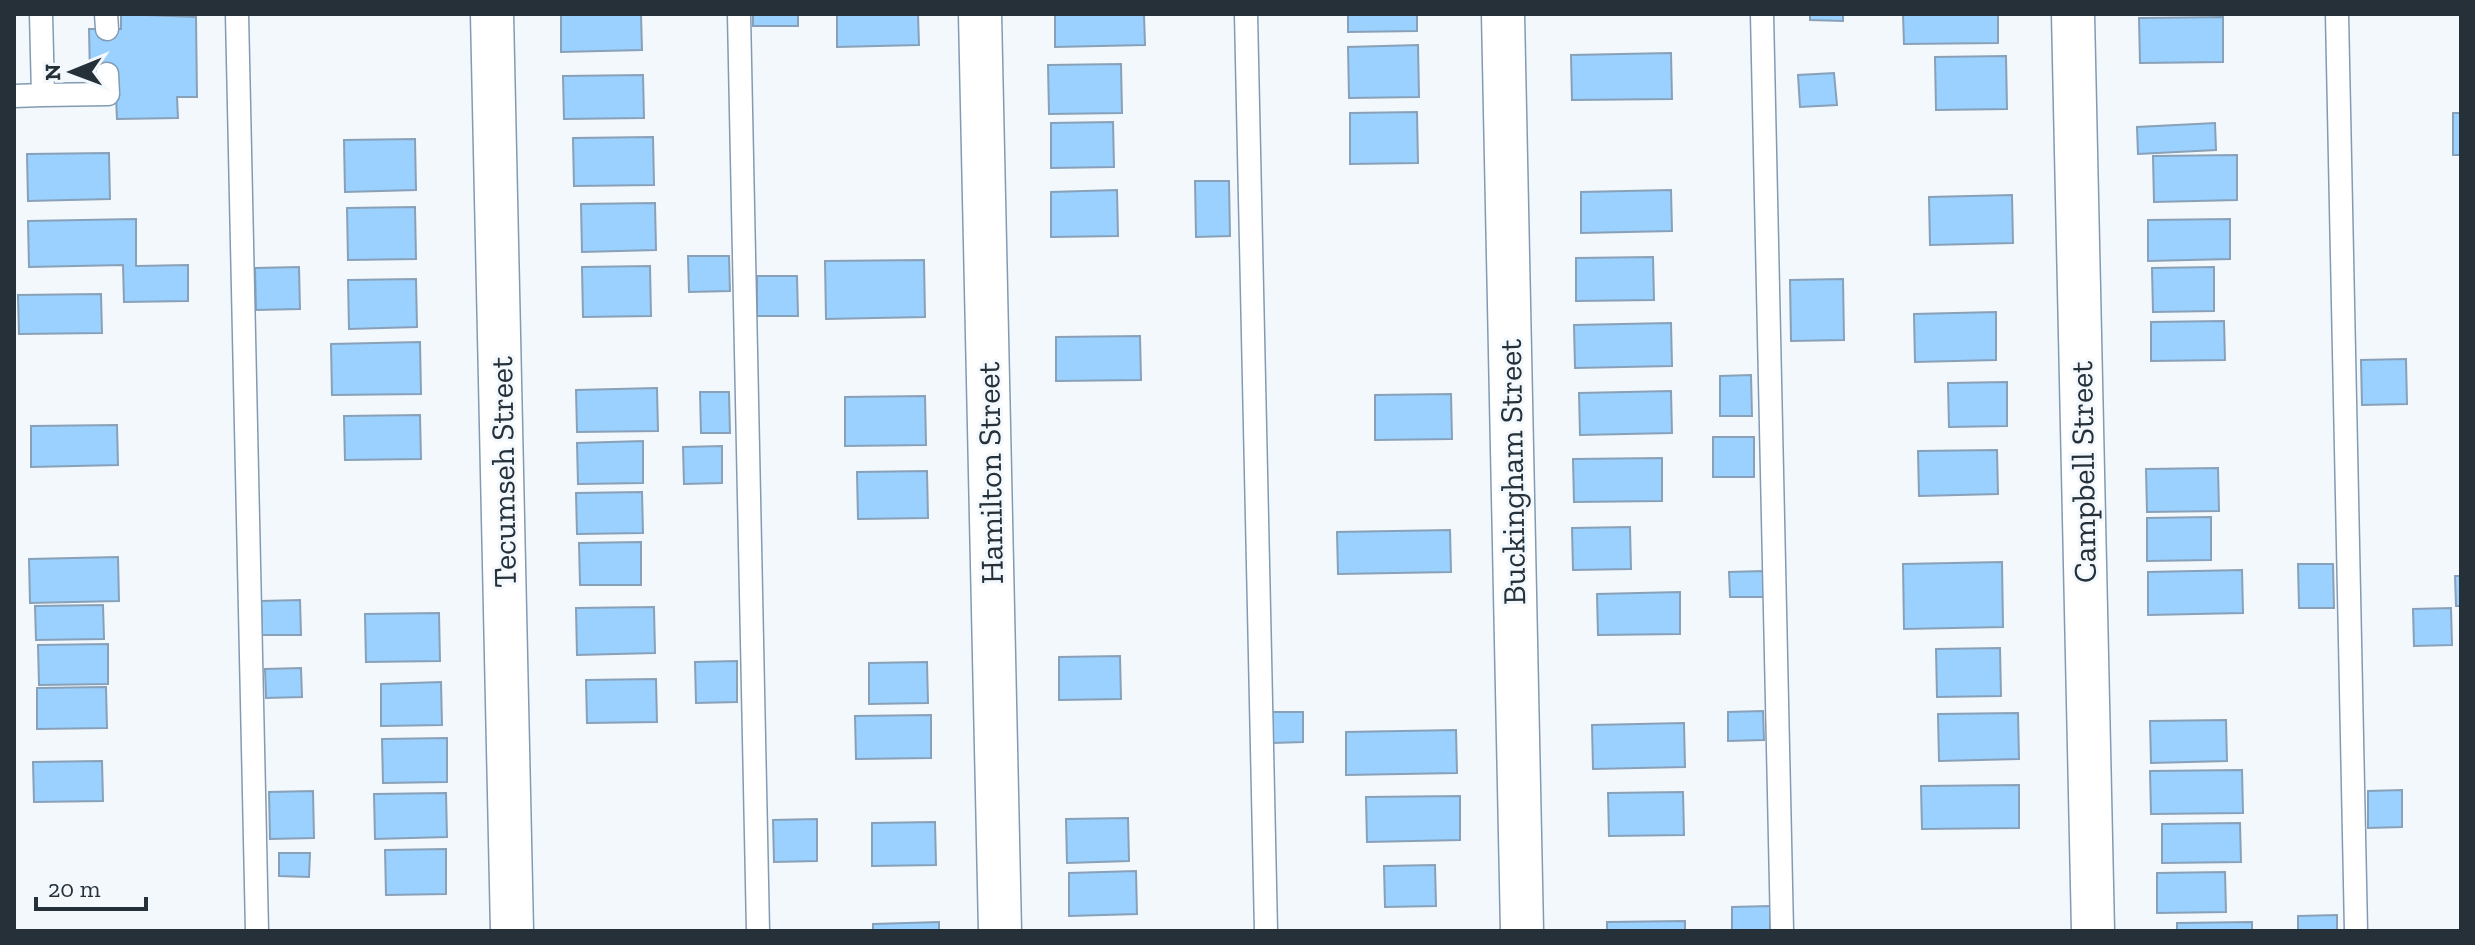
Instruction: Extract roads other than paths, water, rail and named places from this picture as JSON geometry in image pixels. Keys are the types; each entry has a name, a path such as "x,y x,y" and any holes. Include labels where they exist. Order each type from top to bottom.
{"street":[{"name":"Tecumseh Street","path":"492,14 512,931"},
{"name":"Hamilton Street","path":"980,14 1000,931"},
{"name":"Buckingham Street","path":"1503,14 1522,931"},
{"name":"Campbell Street","path":"2073,14 2093,931"}],"lane":[{"path":"41,14 43,95"},
{"path":"237,14 257,931"},
{"path":"739,14 758,931"},
{"path":"1246,14 1266,931"},
{"path":"1762,14 1782,931"},
{"path":"2337,14 2356,931"},
{"path":"14,96 108,94 107,74"}]}
